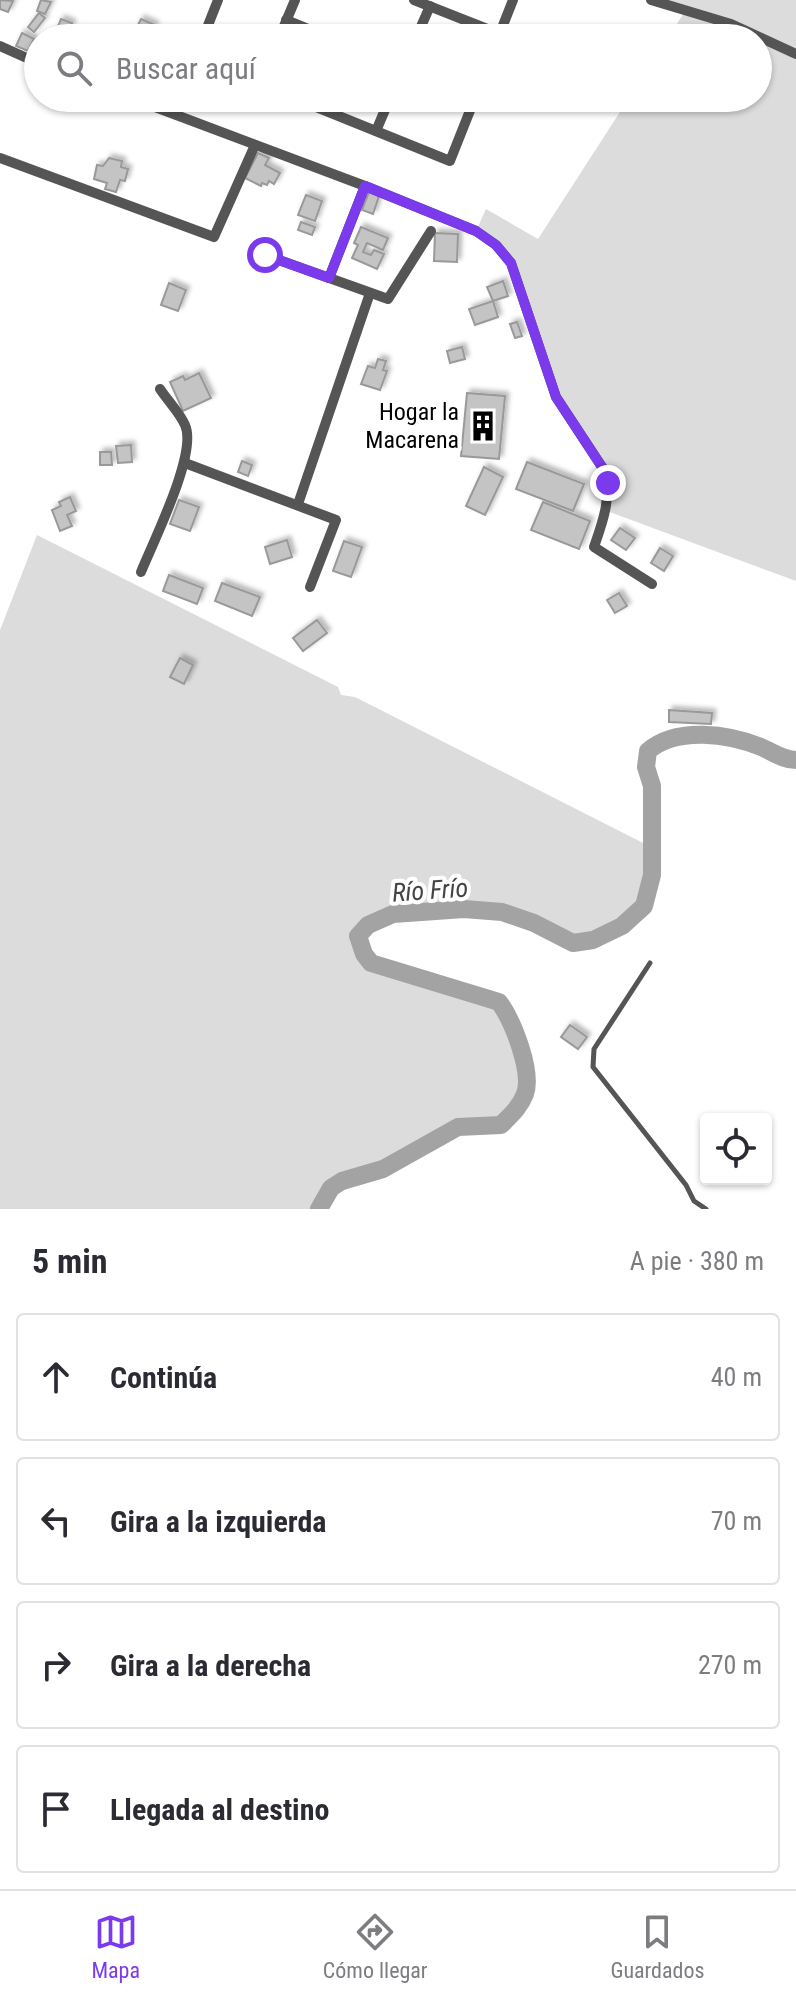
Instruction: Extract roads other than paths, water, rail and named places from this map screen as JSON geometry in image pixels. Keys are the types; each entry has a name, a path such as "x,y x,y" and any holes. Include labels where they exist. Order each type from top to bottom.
{"street":[{"path":"209,24 218,0"},
{"path":"284,24 295,0"},
{"path":"414,0 471,24"},
{"path":"504,24 513,0"},
{"path":"651,0 731,24"},
{"path":"422,24 430,6"},
{"path":"286,20 296,24"},
{"path":"772,43 796,54"},
{"path":"0,46 24,57"},
{"path":"168,112 476,231 496,245 511,263 556,397 604,470 608,483 607,511 594,547 652,584"},
{"path":"329,112 450,161 469,112"},
{"path":"376,131 384,112"},
{"path":"0,158 214,237 255,145"},
{"path":"329,278 365,186"},
{"path":"265,255 388,299 431,231"},
{"path":"298,504 370,293"},
{"path":"141,572 185,463 188,444 186,426 160,389"},
{"path":"185,463 336,520 310,587"}],"lane":[{"path":"650,963 594,1049 593,1067 686,1185 694,1201 706,1209"}],"waterway":[{"name":"Río Frío","path":"319,1209 331,1188 342,1181 383,1169 458,1127 501,1125 521,1103 527,1085 520,1047 499,1002 371,963 364,954 358,936 368,925 393,914 464,909 502,912 534,923 573,943 593,940 622,926 644,906 652,875 652,786 646,767 648,751 673,738 703,735 748,742 796,760"}],"place":[{"name":"Hogar la Macarena","path":"483,426"}]}
